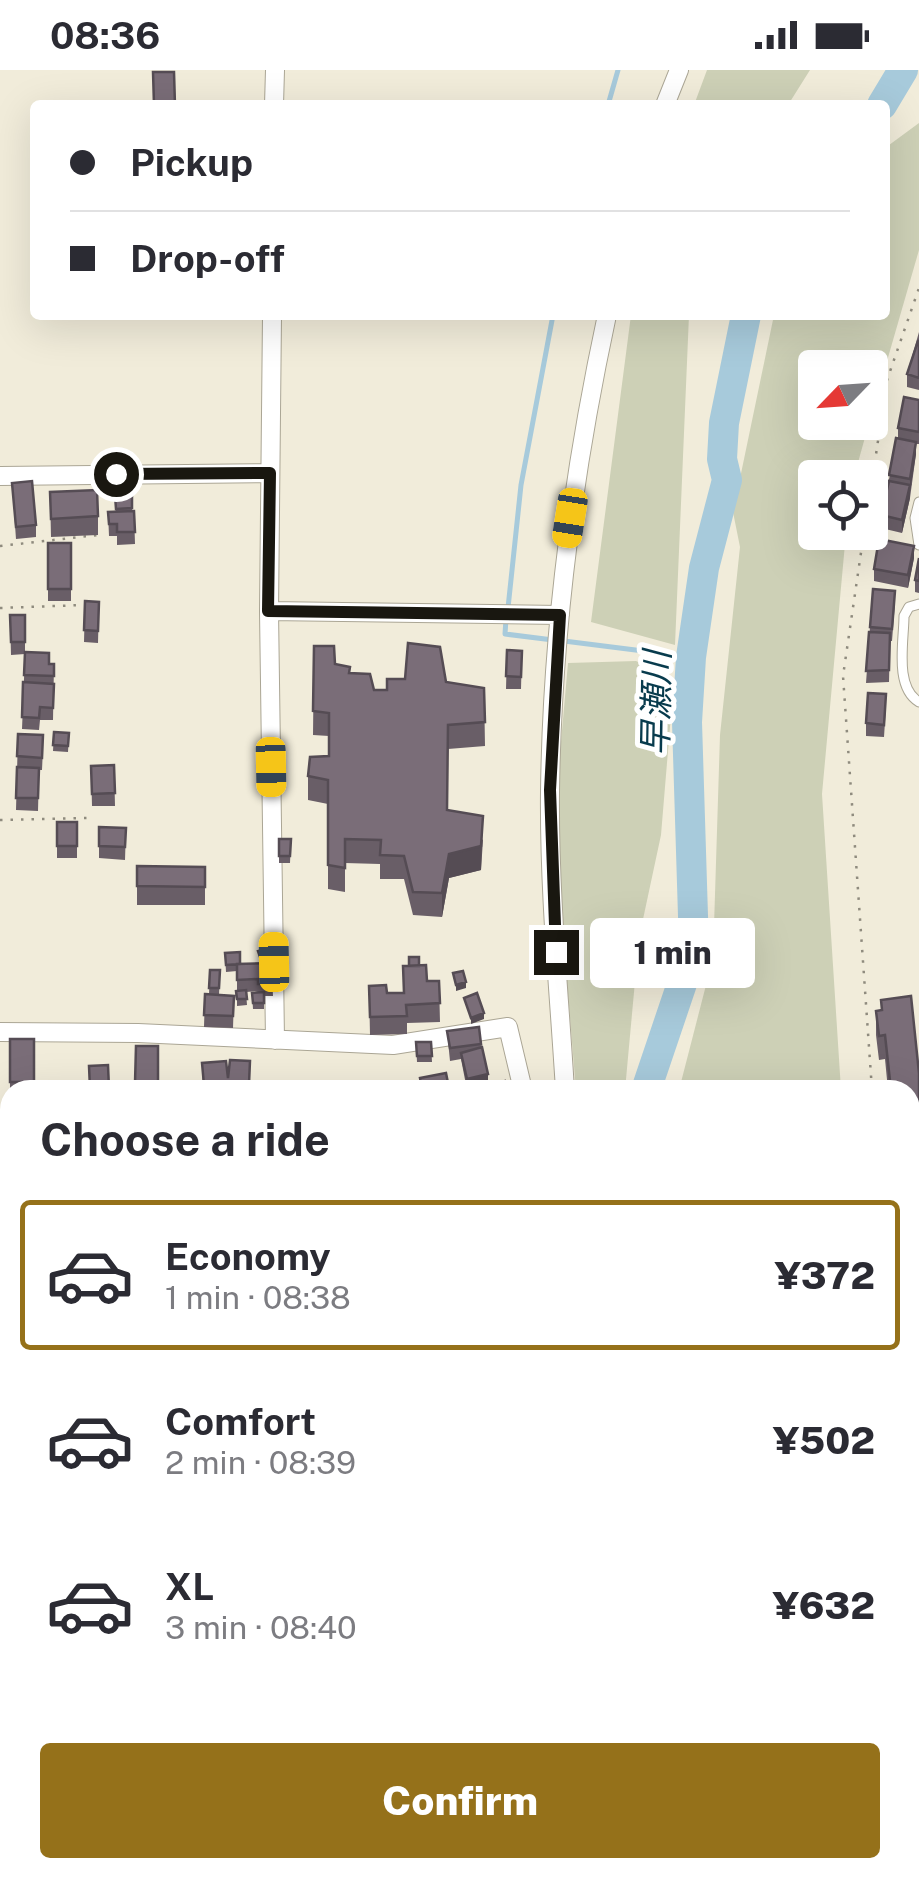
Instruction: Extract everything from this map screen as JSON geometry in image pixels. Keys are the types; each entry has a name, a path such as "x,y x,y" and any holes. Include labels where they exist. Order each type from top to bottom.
{"street":[{"path":"274,100 275,70"},
{"path":"667,100 679,70"},
{"path":"272,320 268,611 275,1040"},
{"path":"565,1080 551,884 550,809 560,615 564,551 606,320"},
{"path":"0,476 270,473"},
{"path":"268,611 560,615"},
{"path":"0,1032 392,1044 508,1026 521,1080"}],"lane":[{"path":"919,502 915,518 919,545"},
{"path":"919,604 910,606 904,616 904,680 910,696 919,702"}],"path":[{"path":"875,460 887,380 919,288"},
{"path":"0,546 98,535"},
{"path":"861,550 843,676 871,1080"},
{"path":"0,608 83,605"},
{"path":"0,820 89,818"}],"green space":[{"path":"707,70 810,70 791,100 696,100"},
{"path":"919,123 919,250 888,358 888,350 798,350 798,440 864,440 859,460 798,460 798,550 844,550 822,794 840,1080 682,1080 713,958 720,735 740,547 733,512 773,320 890,320 890,144"},
{"path":"630,320 689,320 675,645 591,622"},
{"path":"636,661 674,679 661,835 639,938 626,1080 575,1080 560,897 558,776 568,663"}],"building":[{"path":"153,72 174,72 175,100 154,100"},
{"path":"919,341 919,378 907,374"},
{"path":"904,397 919,400 919,432 898,428"},
{"path":"896,438 916,442 910,479 889,475"},
{"path":"32,481 36,525 16,527 12,483"},
{"path":"889,481 910,485 902,520 888,517"},
{"path":"97,490 98,516 51,519 50,492"},
{"path":"115,495 132,495 132,508 116,509"},
{"path":"134,511 135,532 117,532 117,524 109,524 108,512"},
{"path":"888,541 914,546 908,575 874,569 877,550 888,550"},
{"path":"48,543 71,543 71,589 48,589"},
{"path":"873,589 895,591 892,629 870,627"},
{"path":"85,601 99,602 98,631 84,630"},
{"path":"10,615 25,615 25,642 11,642"},
{"path":"869,632 890,633 889,670 866,671"},
{"path":"408,643 440,647 446,682 484,688 485,722 448,725 447,810 483,816 481,846 449,854 442,893 413,892 404,856 380,855 381,840 345,839 345,868 328,865 328,780 308,776 310,757 329,756 329,713 313,711 314,646 334,646 335,664 350,667 349,673 370,674 374,690 387,690 387,679 405,679"},
{"path":"507,650 522,651 521,677 506,676"},
{"path":"25,652 49,653 54,676 24,675"},
{"path":"23,682 54,684 53,708 40,707 39,718 22,717"},
{"path":"868,693 886,694 884,725 866,723"},
{"path":"54,732 69,733 68,746 53,745"},
{"path":"18,734 43,735 42,758 17,756"},
{"path":"114,765 115,793 92,794 91,766"},
{"path":"17,767 39,768 38,798 16,798"},
{"path":"57,822 77,822 77,846 57,846"},
{"path":"99,827 126,828 125,847 99,846"},
{"path":"279,839 291,839 290,856 279,856"},
{"path":"137,866 205,867 205,887 137,886"},
{"path":"269,948 271,957 261,960 258,951"},
{"path":"240,952 240,964 226,965 225,953"},
{"path":"409,957 419,957 419,966 409,966"},
{"path":"272,963 273,984 258,984 258,979 237,980 237,964"},
{"path":"426,965 427,981 439,981 440,1003 406,1005 407,1016 370,1017 369,986 386,985 387,993 404,993 403,966"},
{"path":"210,970 220,970 219,988 209,988"},
{"path":"463,971 466,982 456,985 453,973"},
{"path":"246,990 247,999 237,999 236,991"},
{"path":"264,992 264,1003 253,1003 252,993"},
{"path":"477,993 484,1013 471,1018 464,998"},
{"path":"205,994 234,996 233,1016 204,1015"},
{"path":"911,996 919,1080 890,1080 885,1035 879,1036 876,1011 882,1010 881,1000"},
{"path":"479,1027 481,1044 450,1048 447,1031"},
{"path":"10,1039 34,1039 34,1080 10,1080"},
{"path":"416,1042 431,1042 432,1056 417,1056"},
{"path":"136,1046 158,1046 158,1080 135,1080"},
{"path":"482,1047 488,1074 467,1079 461,1053"},
{"path":"230,1060 250,1061 249,1080 204,1080 202,1063 226,1061 228,1078"},
{"path":"108,1065 109,1080 90,1080 89,1066"},
{"path":"446,1073 447,1080 420,1080"}],"waterway":[{"path":"609,100 618,70"},
{"name":"早瀬川","path":"885,100 903,70"},
{"path":"508,608 521,485 552,320"},
{"name":"早瀬川","path":"649,1080 694,948 687,722 691,657 704,568 727,480 722,459 724,423 745,320"},
{"path":"506,619 505,634 553,640"},
{"path":"564,641 691,657"}],"route":[{"path":"116,474 270,473 268,611 560,615 550,790 556,952"}]}
